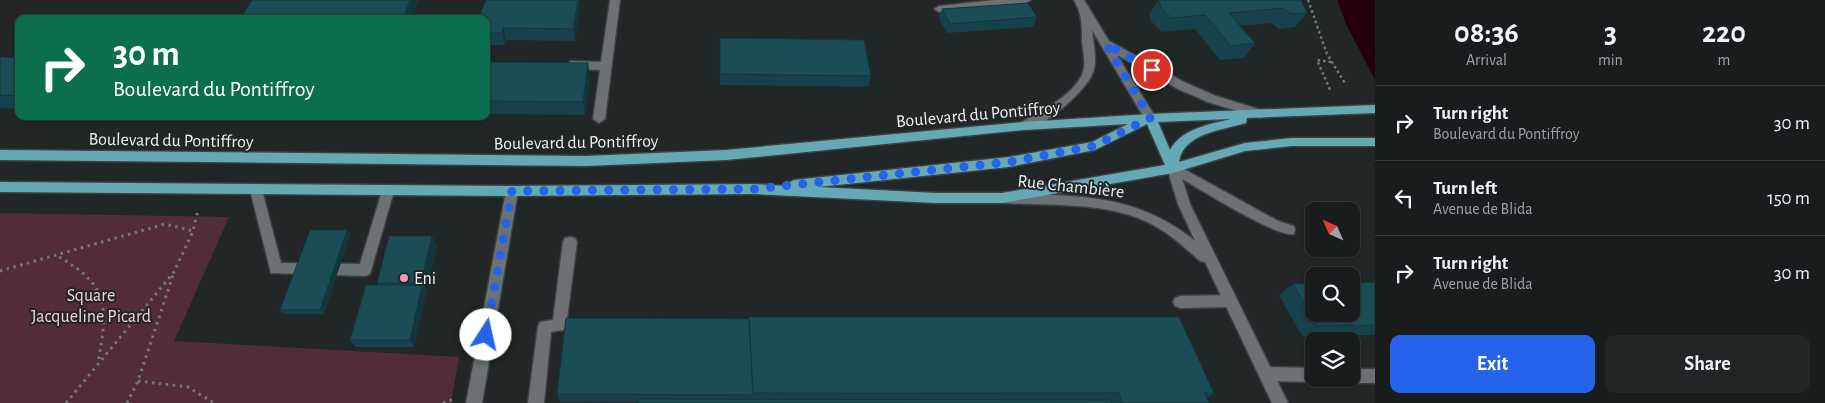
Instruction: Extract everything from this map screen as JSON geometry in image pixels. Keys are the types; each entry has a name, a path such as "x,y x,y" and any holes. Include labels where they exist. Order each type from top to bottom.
{"main road":[{"name":"Boulevard du Pontiffroy","path":"0,156 586,161 726,155 1024,126 1150,118 1375,109"},
{"name":"Boulevard du Pontiffroy","path":"1173,168 1174,154 1180,143 1204,132 1260,114"},
{"name":"Boulevard du Pontiffroy","path":"754,189 1018,160 1094,146 1150,118"},
{"path":"1150,118 1173,168"},
{"name":"Boulevard du Pontiffroy","path":"0,187 388,191 754,189 936,198 1002,198 1173,168 1245,147 1292,142 1375,142"}],"street":[{"path":"600,119 615,0"},
{"path":"939,9 981,3 1026,0"},
{"path":"1079,0 1150,118"},
{"path":"1024,126 1062,104 1082,84 1087,76 1089,69 1086,12"},
{"path":"1106,44 1182,86 1212,99 1260,114"},
{"path":"556,65 606,66"},
{"path":"1173,168 1274,225 1289,230"},
{"name":"Rue Chambière","path":"1173,168 1184,204 1210,262 1280,403"},
{"path":"256,190 276,269 366,270 388,191"},
{"path":"474,403 512,191"},
{"name":"Rue Chambière","path":"1002,198 1116,206 1148,216 1187,241 1210,262"},
{"path":"536,403 545,326 559,326 570,242"},
{"path":"1180,302 1230,301"},
{"path":"1266,374 1305,375"},
{"path":"1360,376 1375,376"}],"path":[{"path":"1308,0 1332,62 1346,85"},
{"path":"1332,62 1317,60 1332,94"},
{"path":"126,403 138,381 174,272 193,231 203,189"},
{"path":"0,271 59,256 165,224 193,231"},
{"path":"59,256 79,266 100,292 105,310 98,364"},
{"path":"66,403 174,272"},
{"path":"138,381 188,387 214,403"}],"green space":[{"name":"Square Jacqueline Picard","path":"0,213 229,217 174,341 459,357 451,403 0,403"}],"shaded area":[{"path":"1337,0 1375,0 1375,80 1347,26"}],"building":[{"path":"252,0 410,0 404,15 243,15"},
{"path":"486,0 578,0 573,29 503,28 502,33 490,33 490,15 480,14"},
{"path":"1158,0 1301,0 1307,13 1291,14 1283,8 1229,13 1255,43 1231,46 1205,15 1171,18 1159,5 1161,5"},
{"path":"1028,3 1037,17 950,24 942,9"},
{"path":"720,38 864,40 871,76 720,74"},
{"path":"0,57 15,58 15,96 0,95"},
{"path":"490,62 588,63 583,102 490,101"},
{"path":"310,230 347,230 320,310 280,310"},
{"path":"389,236 432,236 421,283 377,283"},
{"path":"1375,282 1375,325 1317,326 1315,322 1360,322 1360,283"},
{"path":"1305,283 1305,305 1293,284"},
{"path":"366,285 422,285 410,340 350,340"},
{"path":"749,317 1179,317 1214,393 1205,393 1209,403 1122,403 1119,393 753,393"},
{"path":"566,318 749,319 753,395 557,394"},
{"path":"639,399 1111,400 1112,403 639,403"}],"place":[{"name":"Eni","path":"404,278"}],"route":[{"path":"486,335 512,191 754,189 1009,162 1094,146 1150,118 1106,44 1152,70"}]}
